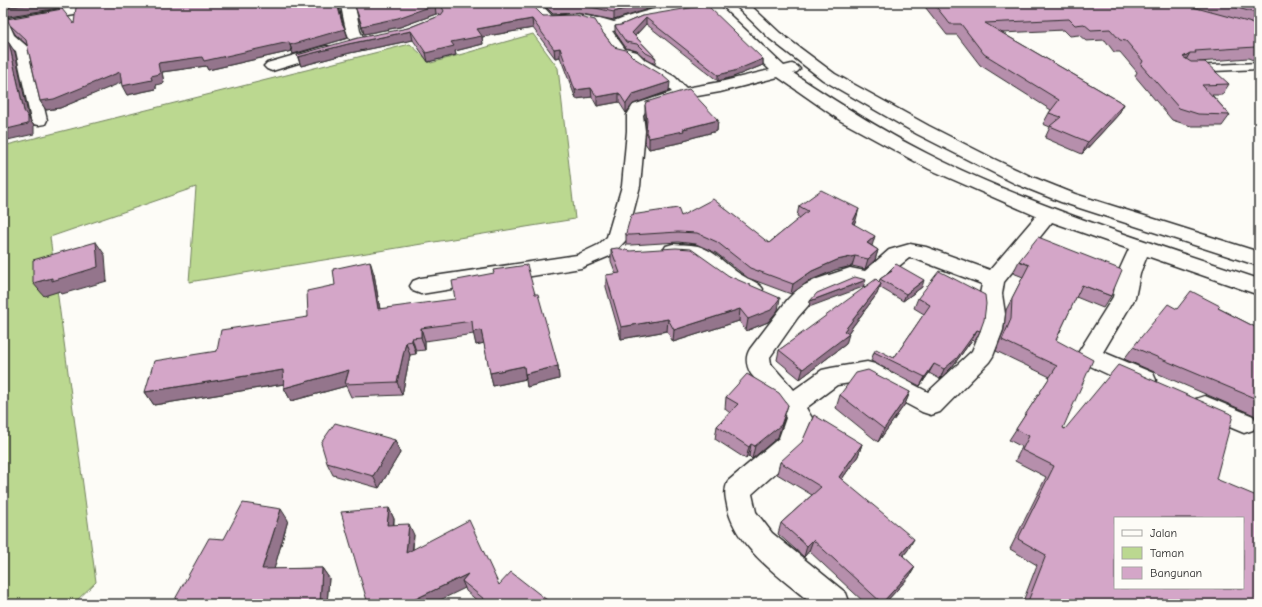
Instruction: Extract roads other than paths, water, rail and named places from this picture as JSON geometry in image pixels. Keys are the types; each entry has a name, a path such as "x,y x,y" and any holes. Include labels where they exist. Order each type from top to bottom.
{"street":[{"path":"39,120 23,49 7,37 3,24 120,3"},
{"path":"272,66 364,40 352,31 348,6 346,3"},
{"path":"532,3 549,20 577,18 615,26 638,17 709,3 784,71 847,117 935,165 1048,214 1259,287"},
{"path":"740,3 808,64 923,130 1023,180 1068,198 1259,259"},
{"path":"600,22 611,41 620,52 632,55 640,63 669,80 682,94"},
{"path":"421,286 581,261 604,250 616,240 631,186 632,157 636,131 635,115 639,109 682,94 720,87 808,64"},
{"path":"792,405 831,377 867,371 931,405 981,356 992,330 994,314 991,294 994,280 1048,214"},
{"path":"1141,246 1129,273 1124,298 1090,353 1094,358 1165,389"},
{"path":"604,250 630,254"},
{"path":"652,252 695,252 708,260 736,282 780,300 802,297 815,289 854,274 864,279 870,278 896,257 907,251 919,252 994,280"},
{"path":"780,300 768,345 758,355 759,367 792,405 800,418 789,445 738,490 743,517 762,542 835,604"},
{"path":"1187,398 1244,423"}],"lane":[{"path":"1184,69 1259,66"}]}
